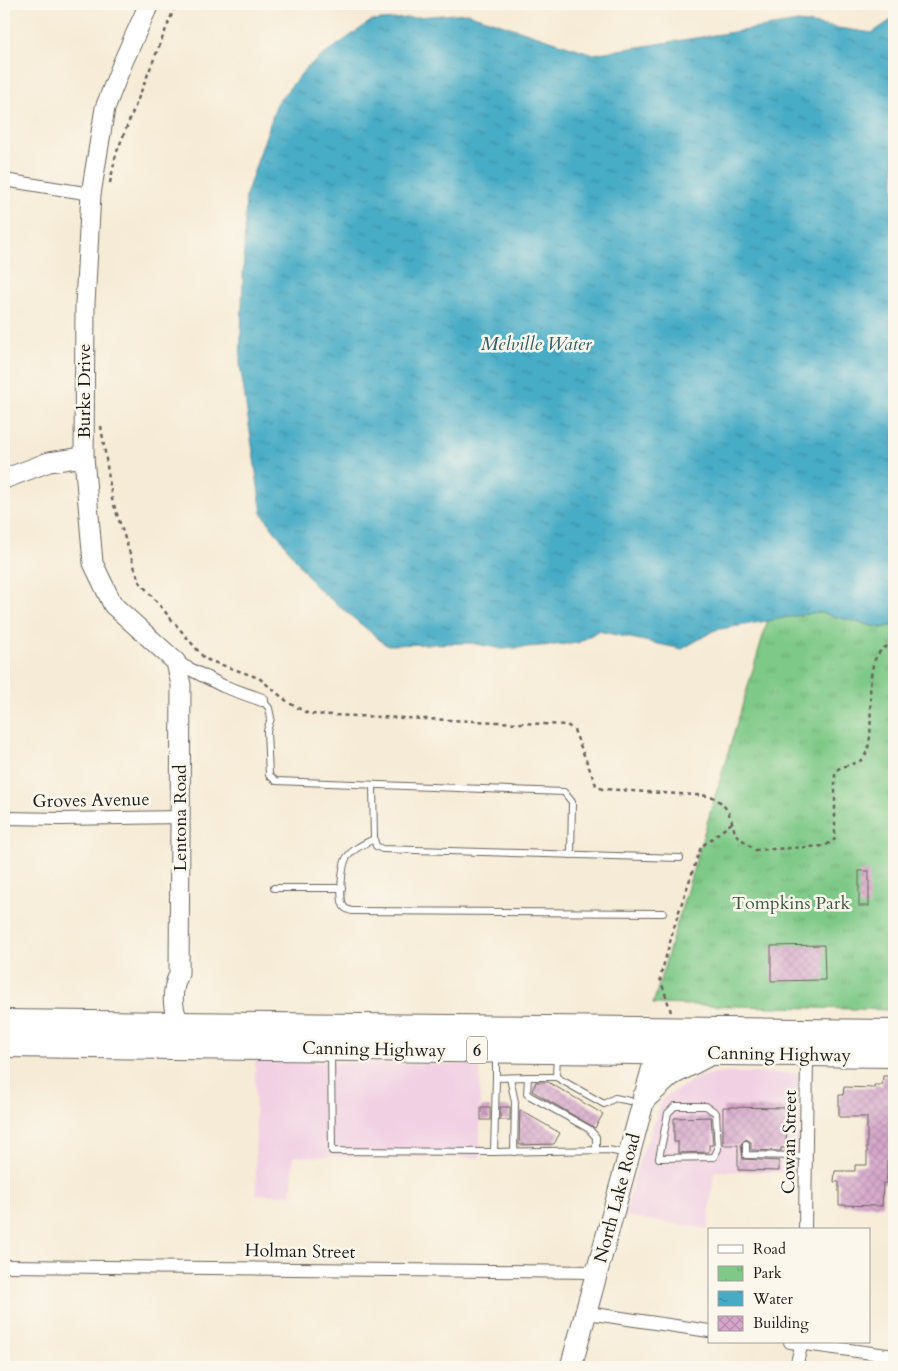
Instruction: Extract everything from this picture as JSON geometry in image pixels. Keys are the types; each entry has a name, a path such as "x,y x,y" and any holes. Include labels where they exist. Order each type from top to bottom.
{"highway":[{"name":"Canning Highway","path":"4,1022 178,1024 661,1023 894,1032"},
{"name":"Canning Highway","path":"4,1046 894,1055"},
{"path":"638,1099 670,1074 709,1053"}],"main road":[{"name":"North Lake Road","path":"561,1367 592,1272 650,1053 661,1023"},
{"name":"North Lake Road","path":"592,1272 618,1152 638,1099"},
{"name":"North Lake Road","path":"571,1367 580,1312"}],"street":[{"name":"Burke Drive","path":"149,4 105,108 100,191 85,304 84,457 94,563 113,605 176,662 223,686 262,700"},
{"path":"4,180 100,191"},
{"path":"4,480 49,462 84,457"},
{"name":"Lentona Road","path":"154,1047 163,1041 186,1016 185,985 179,974 181,685 176,662"},
{"name":"Groves Avenue","path":"4,818 62,819 179,816"},
{"path":"178,1024 190,1034 227,1048"},
{"name":"Cowan Street","path":"805,1228 808,1054"},
{"name":"Holman Street","path":"4,1266 592,1272"},
{"path":"580,1312 708,1331"},
{"path":"796,1367 798,1344"},
{"path":"805,1344 894,1356"}],"lane":[{"path":"262,700 269,708 271,718 267,730 269,775 272,779 276,781 564,792 572,802 571,855"},
{"path":"374,785 374,839 376,846 382,850 680,858"},
{"path":"374,839 358,847 347,858 342,870 342,903 345,908 352,911 663,913"},
{"path":"274,888 342,888"},
{"path":"331,1049 332,1151 514,1152 596,1150 618,1152"},
{"path":"494,1152 496,1050"},
{"path":"556,1077 558,1051"},
{"path":"528,1077 527,1094 589,1129 596,1137 596,1150"},
{"path":"496,1078 556,1077 604,1104 615,1098 638,1099"},
{"path":"510,1078 515,1102 514,1152"},
{"path":"675,1106 706,1106 716,1113 718,1149 714,1157 659,1158 668,1113 671,1108 675,1106"},
{"path":"746,1144 746,1155 806,1156"}],"path":[{"path":"100,191 176,4"},
{"path":"100,418 112,499 138,581 205,659 259,678 289,703 309,714 567,726 574,730 596,785 602,789 711,796 722,801 733,822 735,834 755,850 825,846 835,839 835,775 838,768 860,761 869,747 871,669 878,656 890,645 894,644"},
{"path":"661,1023 660,978 677,917 701,847 733,822"}],"shaded area":[{"path":"255,1061 480,1065 480,1158 293,1156 292,1195 256,1194"},
{"path":"722,1073 798,1073 801,1173 714,1171 708,1229 624,1216 637,1168 662,1099 698,1077"}],"green space":[{"name":"Tompkins Park","path":"818,612 881,628 894,625 894,1010 653,1004 768,619"}],"water":[{"name":"Melville Water","path":"467,13 593,54 798,22 872,33 894,18 894,625 881,628 818,612 715,630 682,649 598,631 578,643 503,649 471,643 386,645 315,586 262,513 240,364 246,195 277,103 307,67 371,21"}],"building":[{"path":"859,871 869,871 869,906 859,906"},
{"path":"824,945 825,980 771,981 771,946"},
{"path":"883,1076 894,1076 894,1160 887,1160 887,1183 883,1183 882,1206 839,1205 839,1182 834,1182 835,1171 855,1171 855,1165 867,1165 867,1117 839,1117 839,1095 843,1095 844,1087 874,1088 874,1085 882,1085"},
{"path":"536,1082 548,1082 603,1114 595,1128 532,1091"},
{"path":"481,1107 490,1107 490,1120 481,1120"},
{"path":"500,1107 510,1107 510,1120 500,1120"},
{"path":"723,1107 787,1108 786,1148 781,1148 781,1151 751,1150 751,1142 746,1139 741,1144 743,1159 779,1161 779,1171 738,1170 738,1145 723,1145"},
{"path":"520,1110 560,1133 554,1144 519,1145"},
{"path":"711,1117 713,1145 709,1145 709,1152 678,1153 678,1142 674,1142 674,1118"}]}
